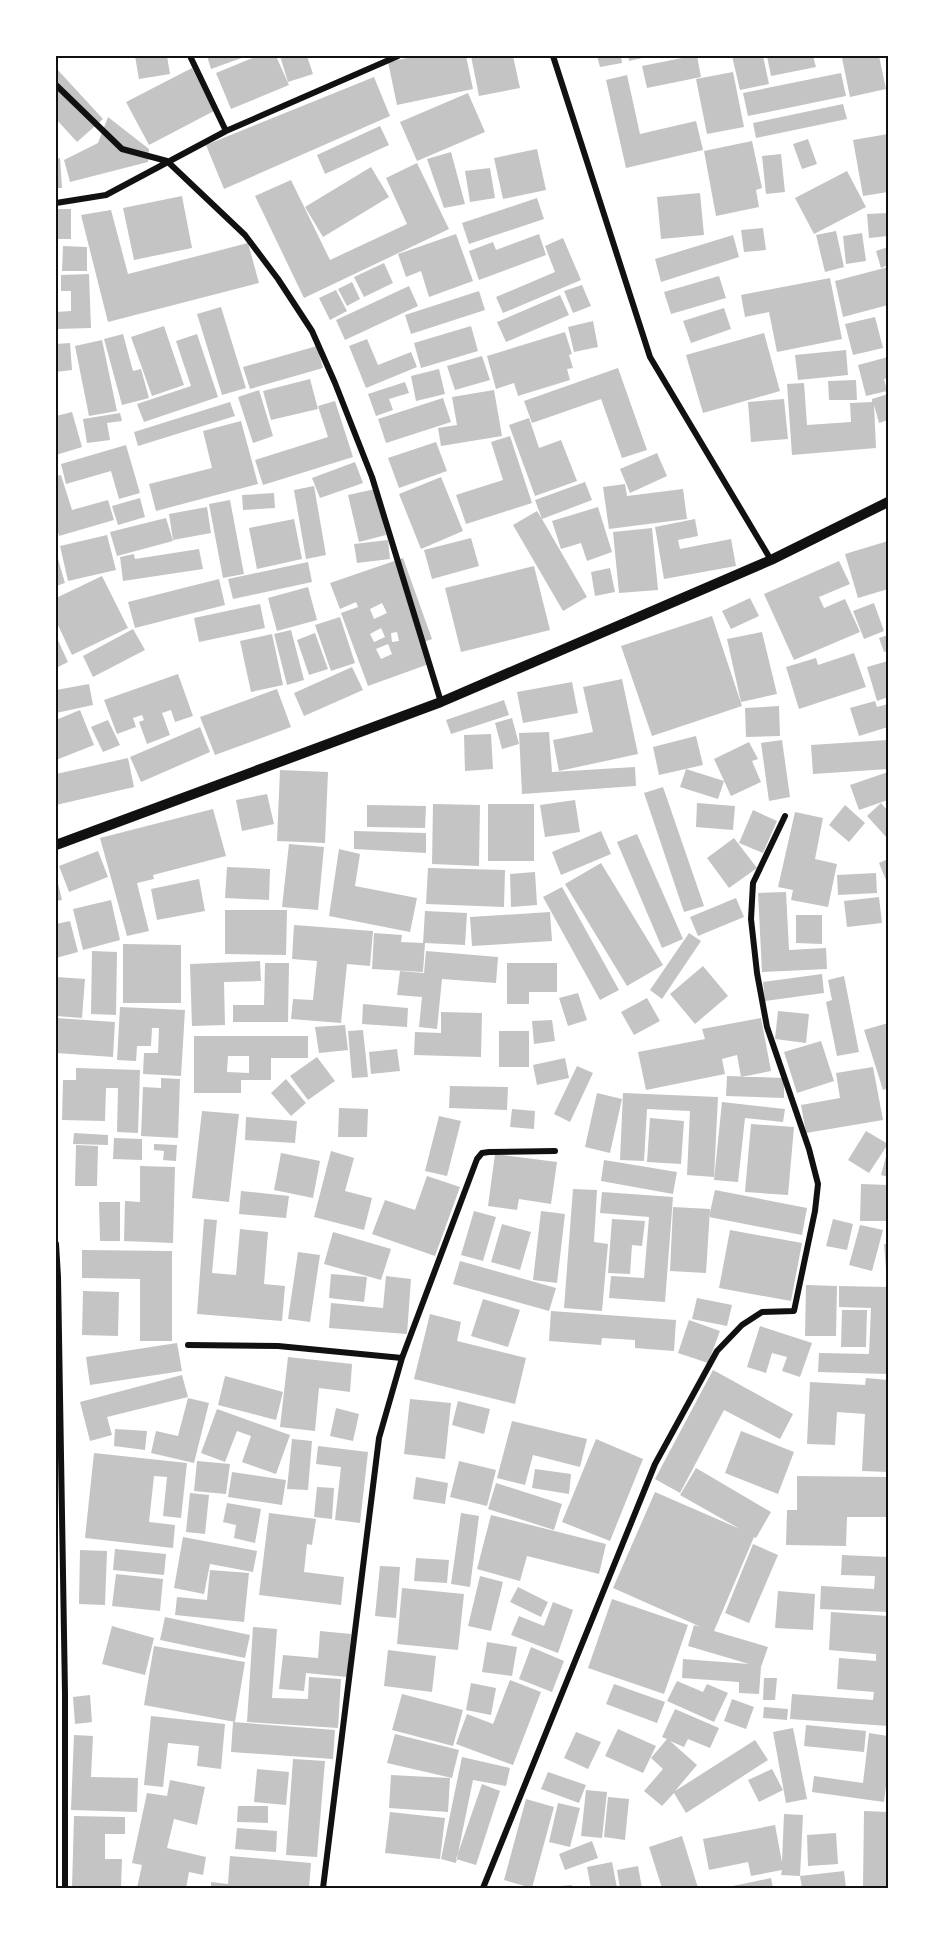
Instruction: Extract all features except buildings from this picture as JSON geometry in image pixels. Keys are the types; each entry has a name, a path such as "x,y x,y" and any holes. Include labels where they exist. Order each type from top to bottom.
{"street":[{"path":"190,56 226,131"},
{"path":"56,203 106,195 167,160 226,131 398,56"},
{"path":"553,56 650,357 771,560"},
{"path":"56,85 122,148 167,160 245,235 278,279 312,331 372,477 441,702"},
{"path":"56,845 441,702 771,560 888,502"},
{"path":"483,1888 655,1464 717,1351 742,1325 762,1312 794,1311 815,1211 818,1184 809,1149 767,1028 757,973 751,919 753,883 785,816"},
{"path":"323,1888 379,1438 402,1358 477,1159 482,1153 489,1152 555,1151"},
{"path":"56,1244 65,1693 65,1888"},
{"path":"188,1345 278,1346 402,1358"}]}
